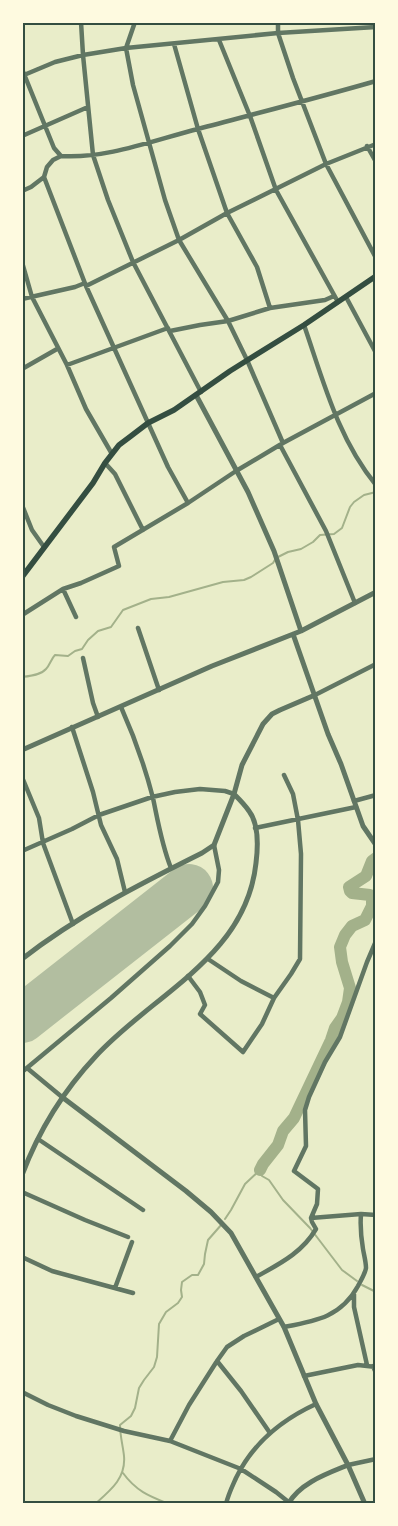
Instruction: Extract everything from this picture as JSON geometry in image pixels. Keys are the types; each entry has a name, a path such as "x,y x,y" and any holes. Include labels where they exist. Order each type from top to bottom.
{"main road":[{"path":"22,577 93,483 105,463 130,436 148,423 168,414 199,394 376,276"}],"street":[{"path":"81,22 82,55 93,156 108,200 133,262 169,330 248,492 276,555 301,631"},
{"path":"135,22 126,48 133,85 148,143 179,240 228,321 248,360 281,444 330,539 355,603"},
{"path":"278,22 278,33 326,164 376,258"},
{"path":"61,156 54,148 23,73 82,55 126,48 278,33 375,27"},
{"path":"219,40 250,116 276,190 338,302"},
{"path":"174,44 198,129 227,213 257,267 270,308"},
{"path":"22,191 44,177 47,168 53,160 61,156 93,156 148,143 376,81"},
{"path":"22,136 88,107"},
{"path":"22,299 85,284 179,240 227,213 326,164 376,144"},
{"path":"367,146 376,162"},
{"path":"44,177 85,284 168,467 188,503"},
{"path":"22,262 32,297 57,349 67,365 86,409 112,454"},
{"path":"67,365 169,330 228,321 270,308 325,300 334,296"},
{"path":"346,297 376,353"},
{"path":"304,325 342,432 364,470 376,485"},
{"path":"22,369 57,349"},
{"path":"22,615 63,589 118,566 114,547 188,503 236,470 376,393"},
{"path":"105,463 115,474 143,530"},
{"path":"22,505 32,530 44,547"},
{"path":"63,589 76,616"},
{"path":"22,750 212,666 301,631 376,592"},
{"path":"138,628 158,690"},
{"path":"293,634 363,826 375,845"},
{"path":"84,658 93,703 98,717"},
{"path":"22,1072 170,946 192,924 206,906 218,882 219,870 214,845 234,794 242,765 266,720 280,710 315,695 376,664"},
{"path":"121,707 136,741 171,868"},
{"path":"72,727 93,792 101,825 117,859 125,892"},
{"path":"188,976 200,992 205,1005 200,1014 243,1052 262,1024 274,998 292,974 300,959 301,854 298,820 293,794 284,775"},
{"path":"22,777 39,818 43,843 73,924"},
{"path":"22,852 72,830 99,815 152,797 200,789 225,791 234,794 249,810 255,828 257,857 248,899 235,924 208,959 104,1048 62,1097 30,1154 22,1174"},
{"path":"354,801 376,795"},
{"path":"255,828 356,807"},
{"path":"22,959 73,924 125,892 214,845"},
{"path":"256,1277 297,1252 316,1229 311,1218 317,1204 318,1189 294,1171 306,1146 305,1110 319,1076 340,1037 366,962 376,941"},
{"path":"208,959 241,981 274,998"},
{"path":"27,1068 211,1212 231,1234 284,1327 316,1404 348,1464 365,1504"},
{"path":"38,1139 143,1210"},
{"path":"22,1192 128,1237"},
{"path":"311,1218 361,1214 376,1215"},
{"path":"284,1327 331,1315 349,1300 363,1277 366,1268 361,1237 361,1214"},
{"path":"115,1288 132,1242"},
{"path":"22,1257 52,1271 133,1293"},
{"path":"354,1292 354,1307 367,1366"},
{"path":"170,1441 188,1405 227,1347 244,1336 279,1319"},
{"path":"217,1361 241,1391 270,1433"},
{"path":"304,1376 358,1365 374,1366 376,1373"},
{"path":"22,1392 76,1416 124,1431 170,1441 241,1469 289,1503 310,1482 348,1464 376,1459"},
{"path":"226,1504 241,1469 261,1441 284,1420 316,1404"}],"waterway":[{"path":"22,677 41,673 55,655 68,656 82,649 98,631 111,627 123,610 151,599 169,597 223,582 244,580 273,563 276,558 288,552 301,549 320,535 334,534 342,528 350,507 354,502 364,495 376,492"},
{"path":"260,1170 278,1145 283,1131 294,1118 348,1002 350,988 342,962 340,947 345,935 352,926 365,920 372,906 370,895 352,893 349,887 366,876 372,861 376,858"},
{"path":"225,1219 245,1184 260,1170 262,1176 269,1180 283,1200 310,1228 342,1270 357,1281"},
{"path":"95,1504 112,1488 123,1471 124,1456 120,1425 131,1416 135,1408 139,1388 154,1367 157,1357 159,1324 166,1312 178,1303 182,1297 182,1282 192,1275 198,1275 204,1264 208,1240 222,1224"},
{"path":"362,1285 376,1292"},
{"path":"123,1473 143,1492 169,1504"}],"runway":[{"path":"22,1019 189,888"}]}
